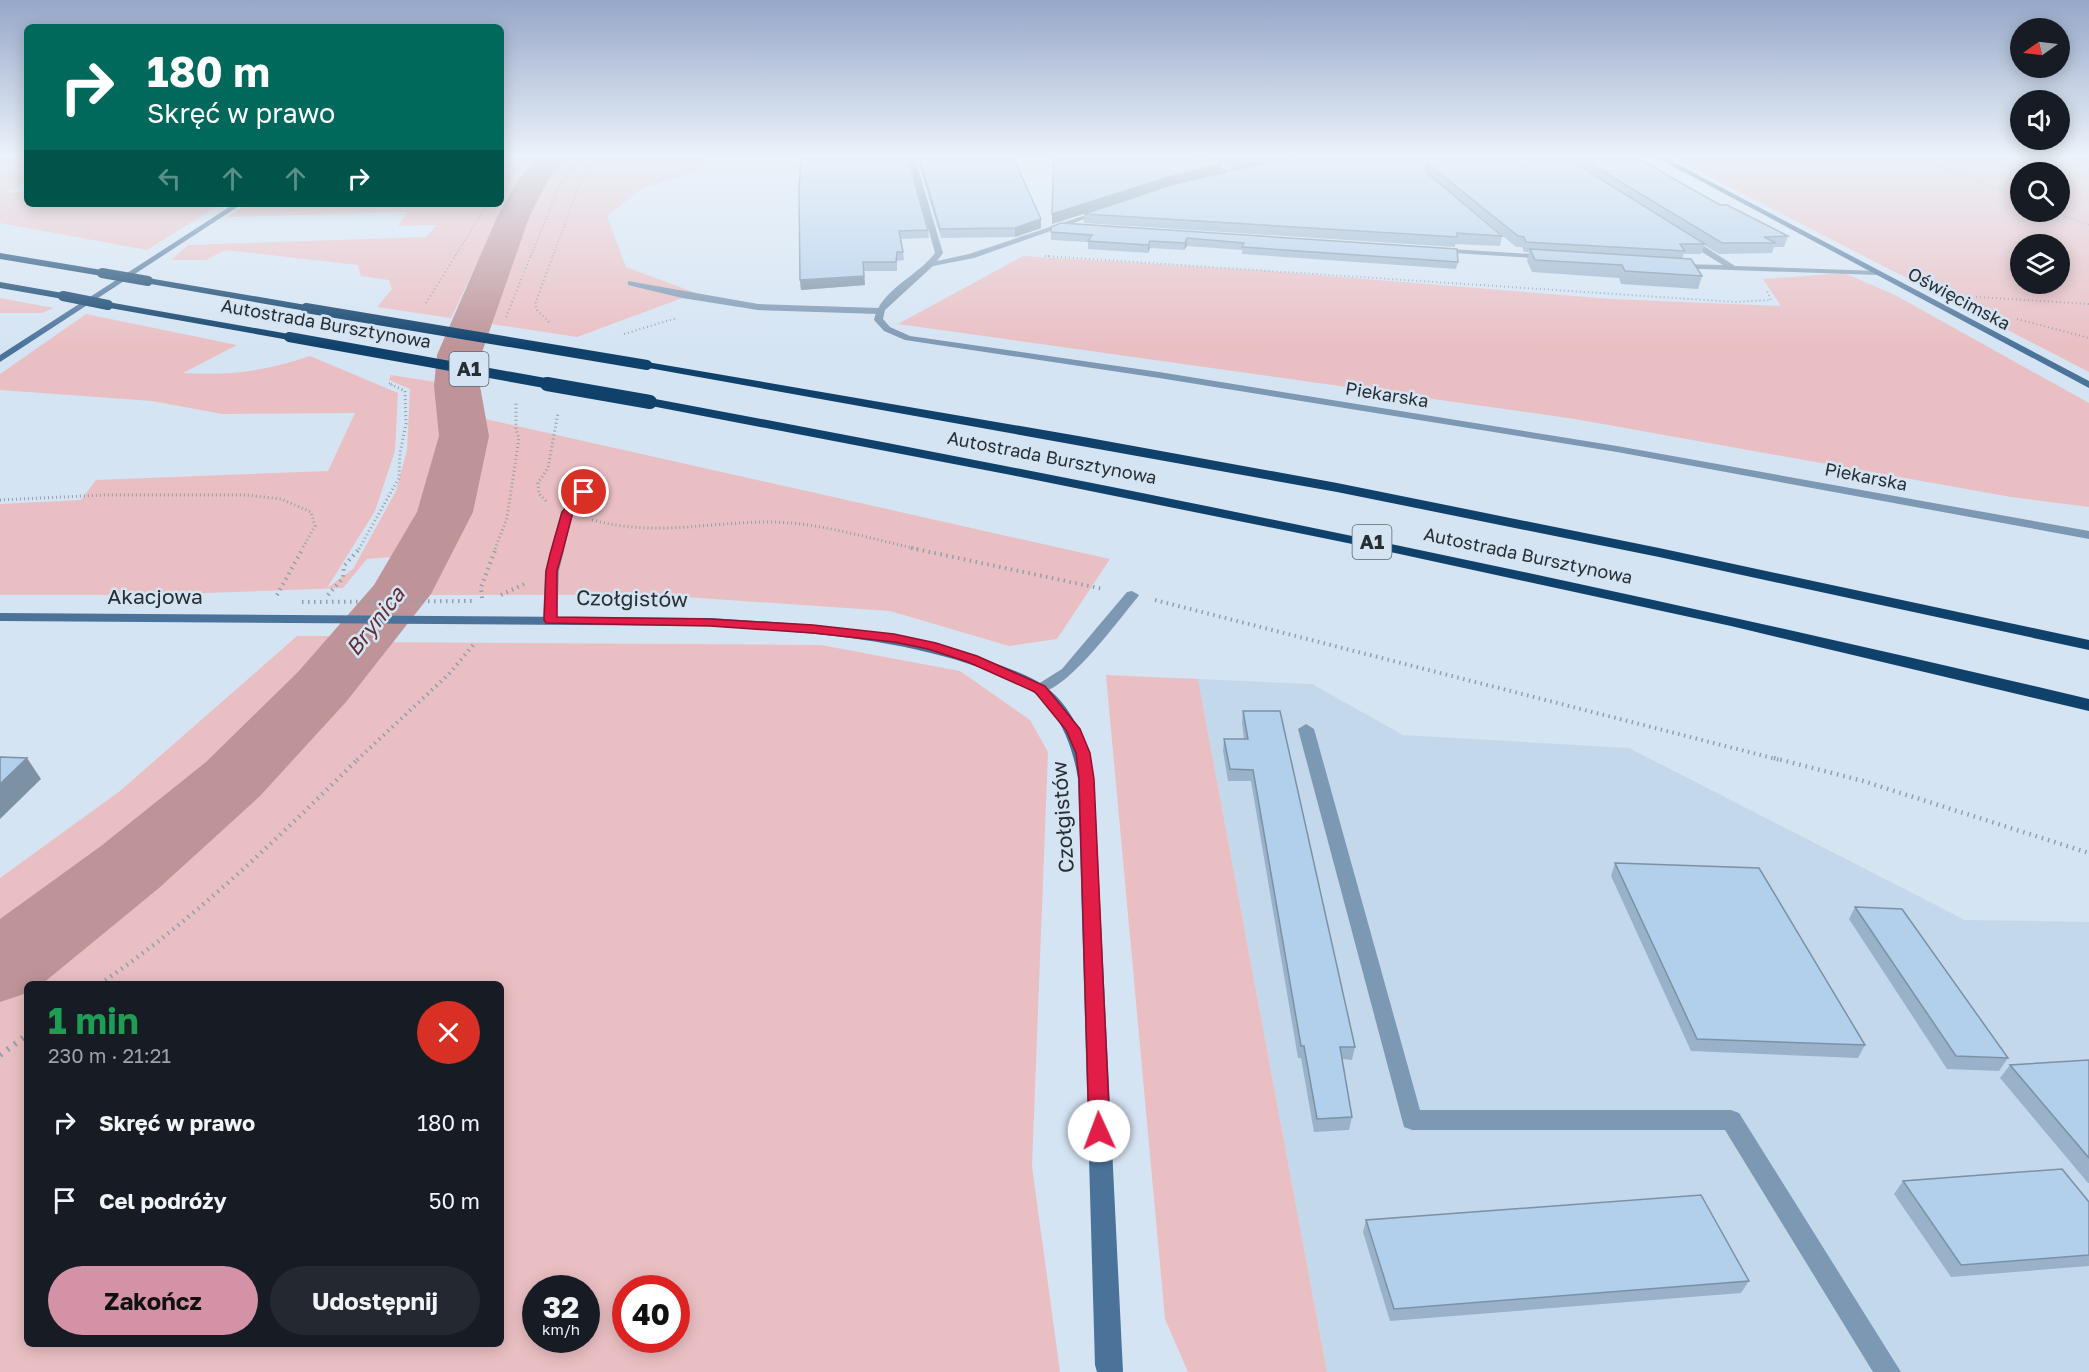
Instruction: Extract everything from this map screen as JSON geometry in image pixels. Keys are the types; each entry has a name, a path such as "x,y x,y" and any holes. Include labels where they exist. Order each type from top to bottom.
{"highway":[{"name":"Autostrada Bursztynowa","path":"0,256 1058,436 1391,498 1821,586 2089,645"},
{"name":"Autostrada Bursztynowa","path":"0,285 650,402 1162,499 1553,580 2089,705"}],"street":[{"path":"0,359 216,219"},
{"path":"929,219 939,253 934,264"},
{"path":"631,283 682,295 758,307 879,311 892,295 934,264 971,256 1080,219"},
{"name":"Oświęcimska","path":"1776,219 2089,385"},
{"path":"1059,226 1083,228"},
{"path":"1676,232 1736,270"},
{"path":"1510,248 1518,255"},
{"path":"1424,249 1552,258"},
{"path":"1667,265 1736,270 1878,273"},
{"name":"Piekarska","path":"879,311 877,318 880,327 908,338 1159,375 1593,445 2089,535"},
{"path":"550,620 552,571 567,512 584,492"},
{"path":"1040,689 1067,672 1088,650 1132,595"},
{"name":"Akacjowa","path":"0,617 309,619"},
{"name":"Czołgistów","path":"309,619 710,622 813,629 894,638 931,646 972,659 1040,689 1072,729 1083,753 1086,779 1110,1372"},
{"path":"1306,729 1412,1120 1731,1120 1888,1372"}],"path":[{"path":"421,311 479,219"},
{"path":"555,329 537,310 535,304 567,219"},
{"path":"2073,219 2089,225"},
{"path":"1043,256 1282,270 1735,302 1771,300 1751,270"},
{"path":"1976,297 2089,304"},
{"path":"2010,318 2024,319 2089,338"},
{"path":"309,619 343,578 344,566 358,552 399,478 400,453 406,424 405,391 381,379"},
{"path":"559,411 548,468 538,483 539,494 549,503 567,512 606,525 649,531 746,522 794,523 1132,595 1250,623 1863,781 2089,853"},
{"path":"0,500 104,495 248,495 281,500 311,512 315,526 299,559 262,619"},
{"path":"302,602 474,601 492,598 552,571"},
{"path":"104,981 151,949 256,860 361,756 449,674 481,636 485,619"},
{"path":"0,1054 24,1037"}],"shaded area":[{"path":"0,219 197,219 147,250 0,223"},
{"path":"402,219 500,219 451,318 377,307 392,289 389,280 361,276 358,265 225,250 206,260 171,260 188,245 426,237 437,225 398,226"},
{"path":"523,219 608,219 626,267 696,293 577,337 478,322"},
{"path":"1792,219 2010,219 2010,222 2070,222 2070,219 2089,219 2089,372"},
{"path":"1023,256 1268,271 1611,299 1781,306 1763,279 1844,273 1895,295 2089,403 2089,507 2011,497 1575,419 898,324"},
{"path":"0,298 54,308 42,313 0,313"},
{"path":"86,314 237,345 183,373 216,374 248,371 310,356 398,393 395,451 375,511 327,588 353,569 396,491 407,450 410,389 389,380 391,375 449,384 448,437 433,496 405,556 367,559 343,588 150,595 0,595 0,504 81,500 96,480 328,471 355,413 222,414 152,401 0,390 0,374"},
{"path":"481,418 1110,559 1057,639 1009,646 890,611 655,595 416,595 453,539 475,472"},
{"path":"297,636 344,636 131,849 0,948 0,878 120,791"},
{"path":"374,642 821,645 960,671 1030,720 1048,752 1032,1166 1060,1372 0,1372 0,985 58,944 252,780"},
{"path":"1106,675 1198,679 1327,1372 1188,1372 1165,1319"},
{"path":"1198,679 1312,684 1403,735 1629,748 1965,920 2089,922 2089,1372 1327,1372"}],"building":[{"path":"799,219 925,219 928,230 899,231 903,252 897,252 896,262 863,262 864,276 800,280"},
{"path":"937,219 1041,219 1015,228 940,229"},
{"path":"1166,219 1482,219 1502,236 1457,233 1457,237"},
{"path":"1497,219 1665,219 1705,244 1680,244 1685,251 1526,242 1524,237 1518,236"},
{"path":"1682,219 1755,219 1788,236 1764,237 1776,243 1722,243"},
{"path":"1061,223 1457,249 1458,262 1242,247 1244,243 1187,238 1185,243 1150,241 1148,245 1088,241 1092,235 1051,232 1051,227"},
{"path":"1530,249 1691,259 1702,276 1625,271 1622,265 1535,260"},
{"path":"1243,711 1280,711 1355,1047 1340,1047 1352,1117 1317,1119 1304,1046 1301,1046 1253,770 1230,769 1224,739 1248,739"},
{"path":"0,757 27,758 0,784"},
{"path":"1615,863 1759,868 1865,1045 1697,1039"},
{"path":"1855,907 1902,909 2008,1058 1956,1056"},
{"path":"2089,1060 2089,1158 2010,1065"},
{"path":"2062,1169 2089,1202 2089,1255 1961,1265 1903,1181"},
{"path":"1701,1195 1749,1281 1394,1309 1366,1220"}],"waterway":[{"name":"Brynica","path":"0,967 130,867 233,779 322,687 400,594 445,512 464,436 457,386 459,355 512,219"}],"route":[{"path":"584,492 567,512 552,571 550,620 710,622 813,629 894,638 931,646 972,659 1040,689 1072,729 1083,753 1086,779 1099,1131"}]}
